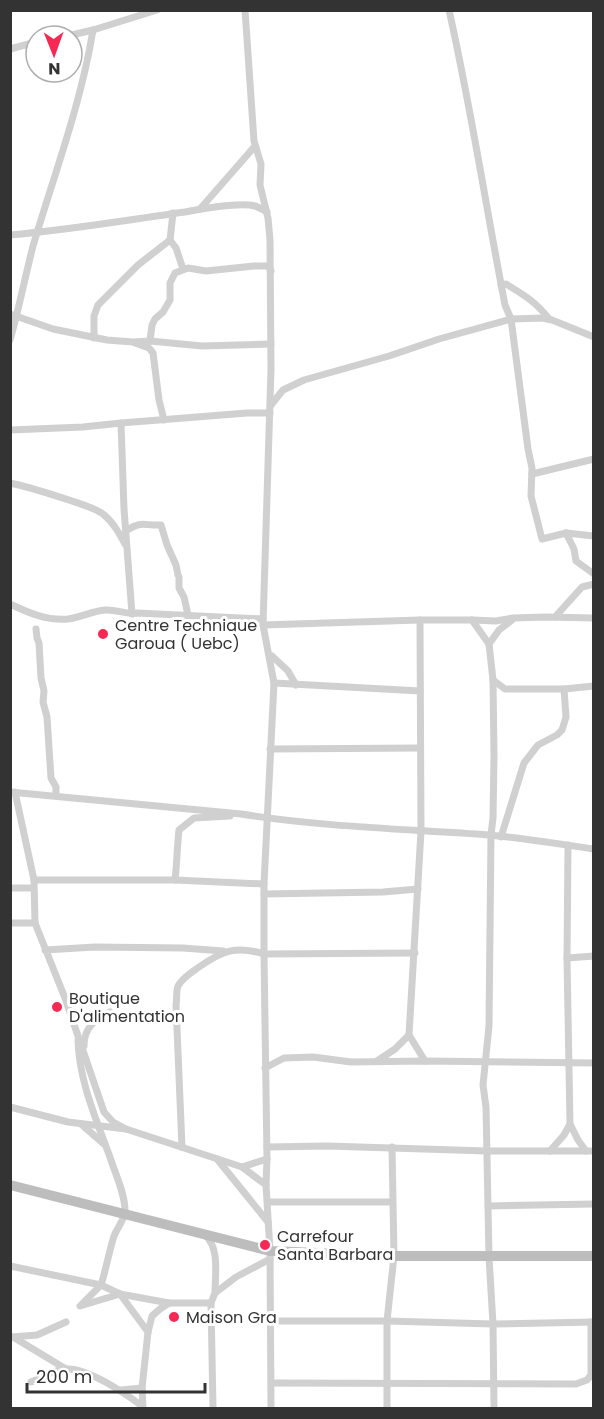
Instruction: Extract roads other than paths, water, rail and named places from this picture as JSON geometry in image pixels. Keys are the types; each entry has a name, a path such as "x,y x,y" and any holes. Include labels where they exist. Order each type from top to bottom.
{"main road":[{"path":"10,1185 204,1234 270,1255 594,1256"}],"street":[{"path":"84,32 157,10"},
{"path":"245,10 254,141 261,164 260,185 267,212 270,240 271,405 263,622 275,683"},
{"path":"449,10 505,305 511,319 532,474 531,495 542,538 566,533 594,536"},
{"path":"10,340 14,315 83,77 93,30"},
{"path":"200,209 255,146"},
{"path":"10,235 38,233 200,209 256,206 267,212"},
{"path":"173,213 170,240 183,269"},
{"path":"94,338 94,316 98,305 138,265 170,240"},
{"path":"150,341 152,325 170,300 170,288 175,273 188,268 206,271 254,266 268,266 271,271"},
{"path":"501,285 506,284 527,296 549,319"},
{"path":"14,315 53,329 94,338 202,346 272,344"},
{"path":"271,405 283,390 304,380 511,319 549,319 594,337"},
{"path":"133,342 149,348 153,353 164,420"},
{"path":"10,430 270,413"},
{"path":"122,423 132,614"},
{"path":"532,474 594,459"},
{"path":"10,483 94,509 112,523 127,547"},
{"path":"126,531 141,523 161,525 166,545 176,565 179,588 184,597 188,615"},
{"path":"566,533 574,549 576,561 594,574"},
{"path":"555,618 582,587 594,584"},
{"path":"10,604 40,617 52,619 68,619 106,610 132,614 188,615 263,622 496,621 513,618 594,618"},
{"path":"489,644 499,630 513,618"},
{"path":"420,620 421,831 410,1035 425,1060"},
{"path":"472,620 489,644 493,701 494,787 491,836 489,1026 483,1085 486,1107 495,1408"},
{"path":"263,622 276,672 264,884 266,1185 270,1255 271,1408"},
{"path":"36,629 44,691 43,702 47,717 51,778 56,787 56,796"},
{"path":"272,656 288,671 296,685"},
{"path":"492,680 505,689 564,689 594,686"},
{"path":"275,683 420,691"},
{"path":"493,701 505,689"},
{"path":"501,837 524,763 538,746 562,730 566,717 564,689"},
{"path":"270,749 420,748"},
{"path":"266,1185 242,1167 126,1129 113,1122 104,1112 65,998 35,924 34,880 13,792 358,827 491,836 594,849"},
{"path":"175,880 179,831 194,818 228,817 241,814"},
{"path":"568,845 567,958 570,1124 578,1140 590,1151"},
{"path":"34,880 175,880 264,884"},
{"path":"10,888 33,888"},
{"path":"264,894 383,892 418,889"},
{"path":"10,923 35,924"},
{"path":"45,950 95,947 172,947 224,951 245,950 264,954 415,953"},
{"path":"182,1148 176,1005 178,986 188,974 224,951"},
{"path":"567,958 594,956"},
{"path":"84,1050 84,1036 89,1027 110,1012"},
{"path":"78,1034 78,1052 87,1097 121,1190 125,1214 115,1234 101,1285 80,1306 120,1294"},
{"path":"375,1062 395,1049 410,1035"},
{"path":"265,1068 284,1058 313,1057 351,1062 425,1060 594,1063"},
{"path":"569,1078 584,1062"},
{"path":"10,1107 81,1124 126,1129"},
{"path":"81,1124 106,1146"},
{"path":"550,1151 564,1136 570,1124"},
{"path":"267,1147 590,1151"},
{"path":"387,1408 387,1321 394,1256 392,1147"},
{"path":"217,1159 268,1222"},
{"path":"242,1167 267,1159"},
{"path":"268,1202 392,1202"},
{"path":"489,1206 594,1204"},
{"path":"204,1234 210,1239 214,1249 215,1293 211,1303 213,1408"},
{"path":"215,1293 270,1255"},
{"path":"10,1266 101,1285 120,1294 169,1303 211,1303"},
{"path":"120,1294 148,1332"},
{"path":"143,1407 142,1388 152,1316 169,1303"},
{"path":"270,1321 493,1324 592,1322 591,1375 587,1380 576,1384 271,1383"},
{"path":"12,1337 37,1335 66,1322"},
{"path":"12,1337 66,1369 83,1372 120,1390 143,1407"},
{"path":"31,1382 66,1369"},
{"path":"120,1390 142,1388"}],"place":[{"name":"Centre Technique Garoua ( Uebc)","path":"103,634"},
{"name":"Boutique D'alimentation","path":"57,1007"},
{"name":"Carrefour Santa Barbara","path":"265,1245"},
{"name":"Maison Gra","path":"174,1317"}]}
